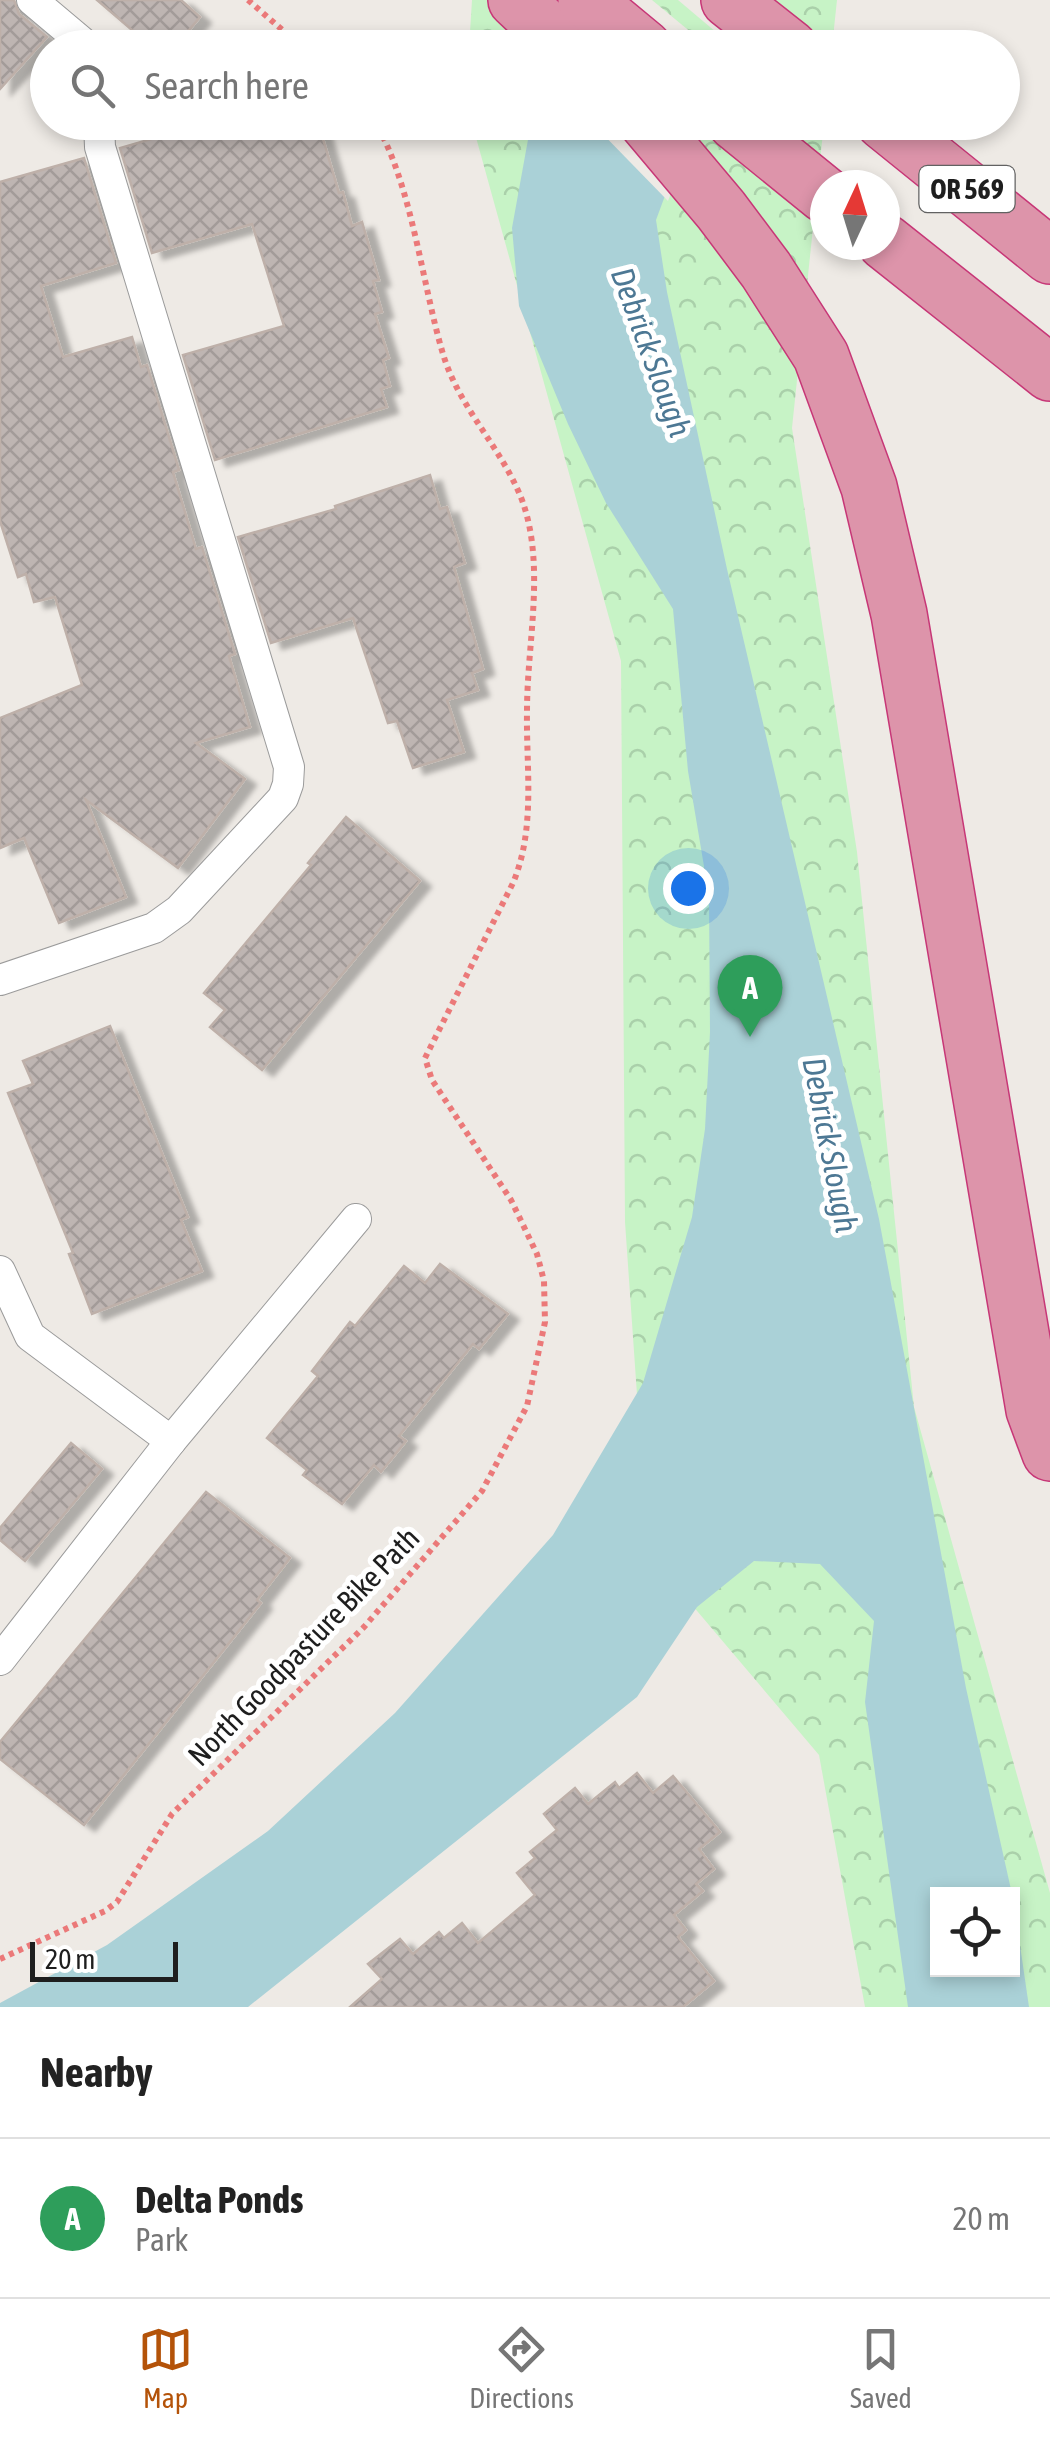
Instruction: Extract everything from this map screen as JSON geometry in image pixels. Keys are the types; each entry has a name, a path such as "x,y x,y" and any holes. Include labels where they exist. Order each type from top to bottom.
{"highway":[{"path":"516,0 548,30"},
{"path":"586,0 622,30"},
{"path":"729,0 767,30"},
{"path":"663,140 766,270 821,356 869,487 899,614 1034,1410 1050,1454"},
{"path":"757,140 810,183"},
{"name":"OR 569","path":"906,140 1050,256"},
{"path":"900,254 1050,373"}],"lane":[{"path":"32,0 68,30"},
{"path":"0,980 154,928 179,910 283,798 288,784 289,767 100,140"},
{"path":"0,1660 171,1440 356,1219"},
{"path":"0,1271 30,1336 171,1440"}],"path":[{"path":"248,0 282,30"},
{"name":"North Goodpasture Bike Path","path":"0,1959 117,1902 172,1814 364,1627 482,1491 532,1392 545,1322 544,1281 537,1254 511,1200 432,1080 425,1058 513,883 522,853 530,789 526,712 532,540 514,480 464,402 445,363 396,168 383,140"}],"green space":[{"path":"472,0 837,0 834,30 470,30"},
{"path":"477,140 822,140 819,170 810,170 810,256 792,428 857,852 914,1407 1050,1893 1050,2007 865,2007 819,1755 648,1553 625,1222 621,661"}],"water":[{"name":"Debrick Slough","path":"528,140 686,140 656,220 667,292 727,569 879,1219 966,1688 1010,1887 930,1887 930,1977 1020,1977 1020,1945 1029,2007 908,2007 865,1702 874,1621 820,1564 754,1561 697,1607 637,1697 248,2007 0,2007 0,2003 107,1945 268,1831 395,1713 553,1535 643,1383 692,1217 705,1129 710,1032 709,896 688,771 673,609 606,503 519,306 512,228"}],"pier":[{"path":"547,0 652,0 688,30 542,30"},
{"path":"678,0 735,0 726,30 714,30"},
{"path":"609,140 690,140 668,201"}],"building":[{"path":"0,0 14,0 19,14 38,30 30,30 30,56 0,89"},
{"path":"97,0 181,0 200,17 189,30 132,30"},
{"path":"148,140 323,140 352,226 362,222 379,280 373,281 382,312 375,314 389,358 383,360 390,386 381,389 387,407 215,460 183,355 284,326 252,224 152,253 120,148"},
{"path":"84,158 116,263 41,286 63,357 132,337 141,367 147,365 179,470 173,472 196,549 202,547 235,654 229,656 250,727 196,743 245,779 178,868 86,800 126,897 59,923 24,838 0,848 0,718 82,685 55,597 34,602 26,574 18,577 0,521 0,182"},
{"path":"430,475 440,509 447,507 465,563 454,567 483,669 472,673 478,690 447,700 464,752 413,768 397,721 388,723 353,618 271,643 238,537 336,509 335,506"},
{"path":"346,817 420,881 262,1070 210,1027 225,1010 204,993"},
{"path":"110,1026 188,1217 181,1220 202,1271 92,1314 69,1254 73,1253 8,1093 33,1084 23,1061"},
{"path":"440,1264 508,1314 479,1349 473,1344 399,1436 406,1441 381,1472 374,1465 342,1504 303,1475 307,1470 267,1438 318,1376 312,1371 350,1322 355,1326 404,1266 425,1283"},
{"path":"71,1443 102,1469 25,1561 0,1540 0,1528"},
{"path":"206,1492 290,1558 257,1600 261,1603 84,1825 0,1759 0,1742"},
{"path":"637,1773 653,1793 673,1776 720,1832 699,1849 714,1869 696,1884 703,1891 674,1915 686,1930 678,1937 714,1981 683,2007 350,2007 382,1979 368,1964 400,1939 413,1954 439,1932 444,1938 462,1923 478,1943 535,1895 517,1873 535,1858 530,1852 557,1830 544,1814 575,1788 588,1804 615,1782 619,1788"}],"place":[{"name":"Delta Ponds","path":"750,1037"}]}
